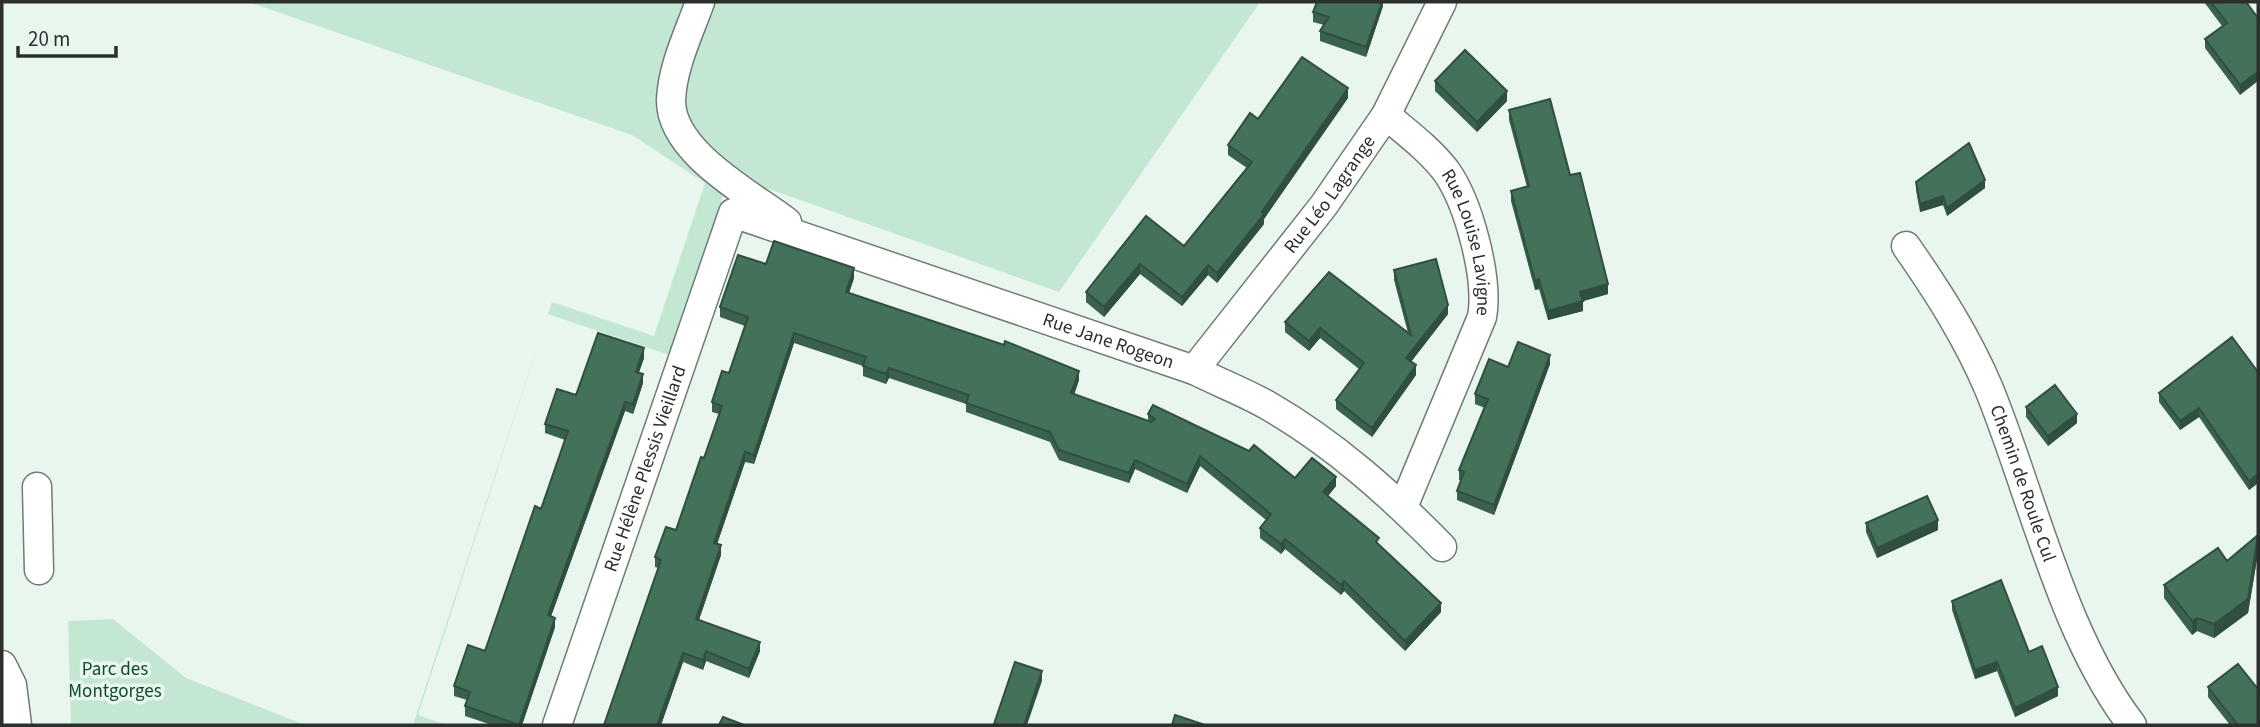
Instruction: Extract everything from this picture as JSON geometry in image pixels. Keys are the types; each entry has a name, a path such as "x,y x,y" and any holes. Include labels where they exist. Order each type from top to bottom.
{"street":[{"path":"700,2 675,72 671,101 674,121 685,142 704,160 808,239"},
{"name":"Rue Léo Lagrange","path":"1194,370 1324,205 1386,115 1442,2"},
{"name":"Rue Louise Lavigne","path":"1386,115 1431,153 1447,173 1460,198 1482,272 1486,299 1482,317 1403,507"},
{"name":"Rue Jane Rogeon","path":"733,213 1194,370 1266,404 1334,449 1403,507 1442,547"},
{"name":"Rue Hélène Plessis Vieillard","path":"557,725 733,213"},
{"name":"Chemin de Roule Cul","path":"1906,246 1952,313 1982,375 2080,638 2109,695 2132,725"},
{"path":"37,487 39,570"},
{"path":"2,665 12,685 17,725"}],"green space":[{"path":"249,2 1260,2 1059,292 730,175 669,355 548,314 552,302 654,336 705,183 632,135"},
{"path":"544,327 418,715 446,725 413,725"},
{"name":"Parc des Montgorges","path":"113,619 186,678 305,725 71,725 68,621"}],"building":[{"path":"1317,2 1382,2 1366,47 1320,31 1329,17 1313,12"},
{"path":"2211,2 2246,2 2258,18 2258,72 2240,85 2205,39 2227,23"},
{"path":"1465,50 1507,91 1477,122 1435,81"},
{"path":"1302,57 1348,88 1262,212 1264,214 1217,273 1208,265 1182,297 1140,264 1104,307 1086,292 1146,216 1184,246 1252,162 1228,145 1250,113 1258,119"},
{"path":"1550,99 1570,175 1580,173 1608,284 1580,292 1583,301 1548,311 1539,279 1535,281 1511,191 1529,186 1509,110"},
{"path":"1969,143 1985,180 1947,208 1943,196 1920,204 1916,182"},
{"path":"774,241 854,268 846,292 1004,345 1005,341 1079,371 1071,393 1151,422 1155,419 1148,414 1153,405 1249,451 1254,445 1295,478 1312,458 1336,477 1323,492 1379,538 1376,542 1441,603 1405,641 1344,581 1341,585 1285,539 1281,544 1260,528 1271,514 1200,456 1187,484 1135,460 1129,473 1059,450 1050,432 966,403 969,395 889,368 886,374 863,366 866,357 794,333 754,455 745,452 714,543 721,545 696,619 760,642 749,669 706,651 703,660 683,653 657,725 604,725 661,560 655,557 666,527 676,530 701,457 704,458 722,406 712,402 722,371 729,373 748,317 720,307 738,255 766,264"},
{"path":"1436,259 1448,305 1406,358 1416,365 1372,428 1336,400 1364,363 1320,328 1309,341 1285,322 1329,272 1411,335 1394,270"},
{"path":"598,333 644,348 636,372 643,374 633,404 625,402 548,615 555,618 519,725 465,706 470,692 454,686 468,645 485,651 535,506 541,509 568,431 545,424 557,389 576,395"},
{"path":"2232,337 2258,372 2258,474 2249,481 2199,408 2180,421 2159,393"},
{"path":"1518,342 1550,355 1494,505 1457,491 1464,472 1459,470 1488,399 1475,394 1489,359 1508,367"},
{"path":"2055,385 2077,414 2048,436 2026,407"},
{"path":"1927,496 1938,520 1877,548 1866,523"},
{"path":"2258,535 2248,599 2214,624 2197,618 2192,621 2164,585 2218,548 2227,561"},
{"path":"2001,580 2029,652 2042,646 2058,687 2015,708 1997,662 1975,670 1952,601"},
{"path":"1015,662 1042,671 1024,725 997,725 994,724"},
{"path":"2238,664 2258,689 2258,725 2238,725 2208,687"},
{"path":"1175,715 1205,725 1172,725"},
{"path":"723,717 744,725 719,725"}]}
